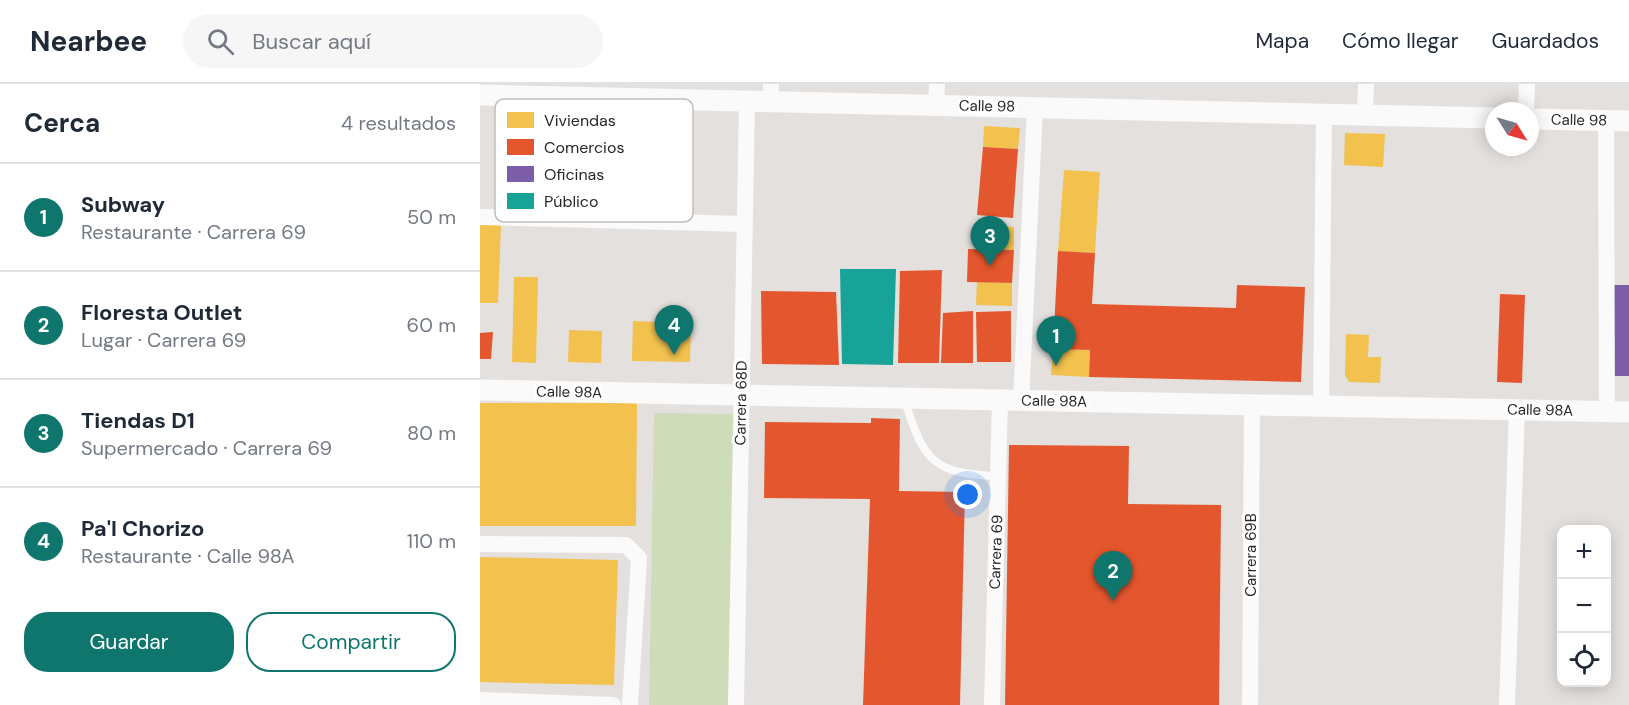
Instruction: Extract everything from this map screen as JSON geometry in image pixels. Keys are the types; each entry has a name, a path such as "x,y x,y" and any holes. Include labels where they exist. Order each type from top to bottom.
{"street":[{"path":"936,84 936,105"},
{"path":"1365,115 1366,84"},
{"path":"1526,102 1527,84"},
{"name":"Calle 98","path":"693,100 747,101 771,93 936,105 1485,118"},
{"name":"Calle 98","path":"480,95 658,99"},
{"name":"Carrera 68D","path":"736,705 747,101"},
{"name":"Carrera 69","path":"992,705 998,476 1011,400 1035,107"},
{"path":"1321,406 1324,114"},
{"name":"Calle 98","path":"1539,119 1629,121"},
{"path":"1606,120 1607,412"},
{"path":"480,218 495,218"},
{"path":"657,222 745,224"},
{"name":"Calle 98A","path":"480,390 1629,412"},
{"name":"Carrera 69B","path":"1250,705 1252,405"},
{"path":"1507,705 1517,410"},
{"path":"480,544 626,545 639,558 630,705"},
{"path":"480,700 613,705"}],"lane":[{"path":"903,398 920,445 940,465 965,475 998,476"}],"green space":[{"path":"654,413 734,414 729,705 649,705"}],"building: Viviendas":[{"path":"984,126 1020,128 1018,149 983,147"},
{"path":"1345,133 1385,134 1383,167 1344,165"},
{"path":"1064,170 1100,172 1095,253 1058,251"},
{"path":"480,224 501,225 498,303 480,303"},
{"path":"979,225 1014,227 1014,250 978,249"},
{"path":"514,277 538,277 536,363 512,362"},
{"path":"977,282 1012,283 1012,306 976,305"},
{"path":"633,321 691,323 690,362 632,361"},
{"path":"569,330 602,331 601,363 568,362"},
{"path":"1346,334 1369,335 1368,357 1381,357 1380,383 1349,382 1345,375"},
{"path":"1053,349 1090,350 1089,377 1051,375"},
{"path":"480,403 637,403 636,526 480,526"},
{"path":"480,557 618,560 614,685 480,682"}],"building: Comercios":[{"path":"983,147 1018,149 1013,218 977,215"},
{"path":"968,249 1014,250 1012,283 967,282"},
{"path":"1058,251 1095,253 1092,304 1236,308 1237,285 1305,287 1301,382 1089,377 1090,350 1053,349"},
{"path":"942,270 939,363 898,363 900,271"},
{"path":"761,291 836,292 839,365 762,364"},
{"path":"1500,294 1525,295 1522,383 1497,382"},
{"path":"973,311 973,363 941,363 943,313"},
{"path":"1011,311 1011,362 977,362 976,312"},
{"path":"493,332 491,359 480,359 480,333"},
{"path":"871,418 900,419 899,491 965,492 960,705 863,705 870,499 764,498 765,422 871,423"},
{"path":"1009,445 1129,446 1128,504 1221,505 1219,705 1005,705"}],"building: Oficinas":[{"path":"1614,285 1629,285 1629,376 1612,376"}],"building: Público":[{"path":"840,269 896,269 893,365 842,364"}],"place":[{"name":"Tiendas D1","path":"990,266"},
{"name":"Pa'l Chorizo","path":"674,355"},
{"name":"Subway","path":"1056,366"},
{"name":"Floresta Outlet","path":"1113,601"}]}
